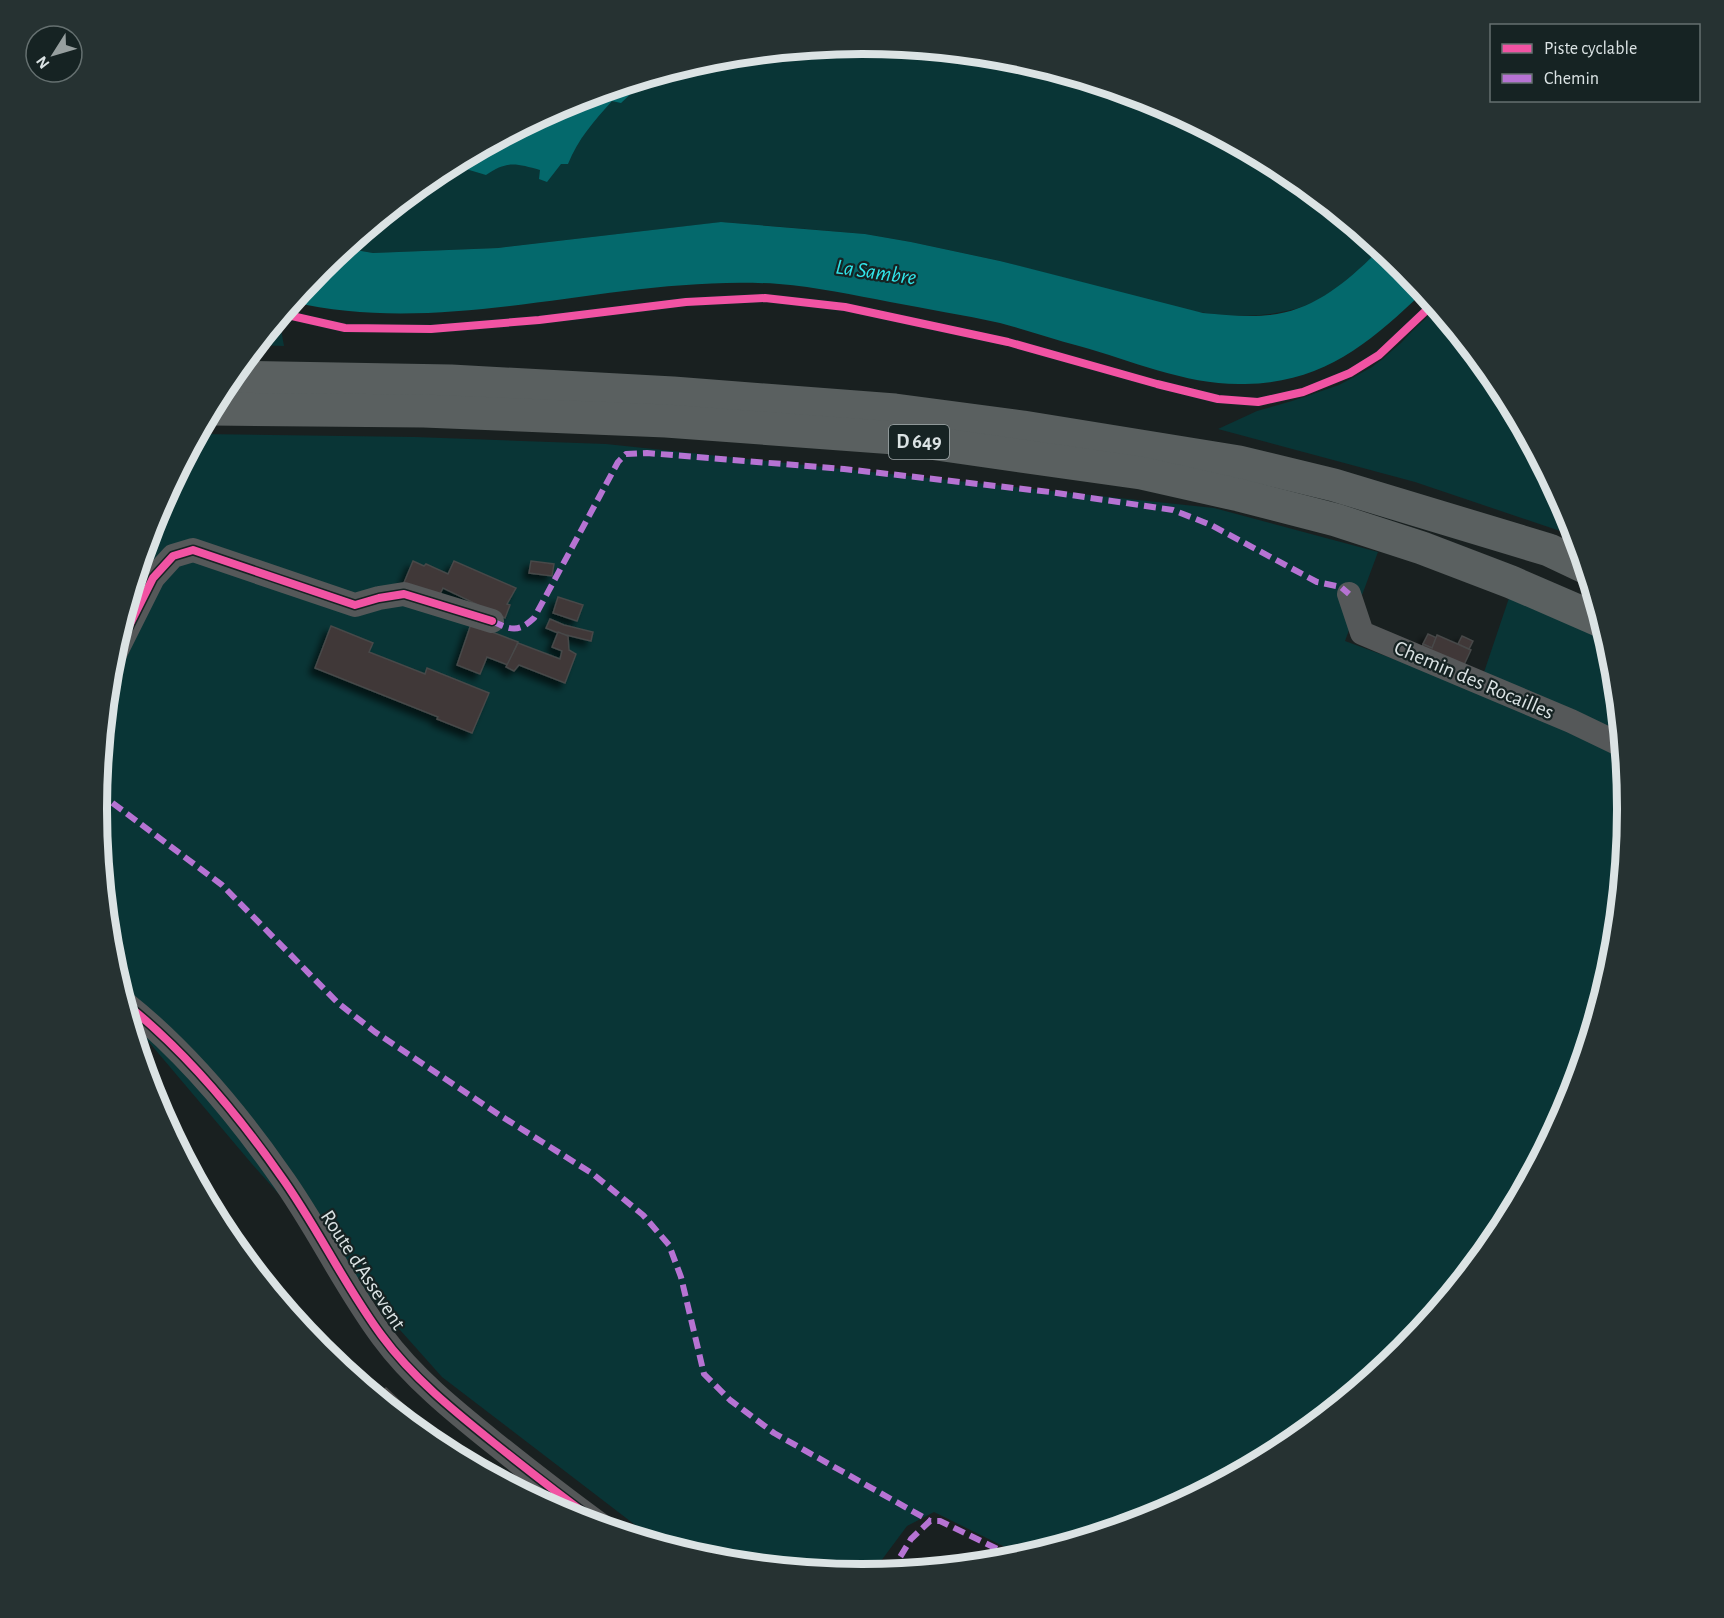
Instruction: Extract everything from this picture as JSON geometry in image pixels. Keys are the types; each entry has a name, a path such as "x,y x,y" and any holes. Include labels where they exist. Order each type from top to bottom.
{"highway":[{"name":"D 649","path":"243,377 451,381 673,393 895,410 1023,426 1239,462 1334,485 1549,550 1576,563"},
{"name":"D 649","path":"222,409 424,411 678,422 895,438 1141,473 1239,495 1347,524 1422,548 1592,617"}],"street":[{"path":"131,621 153,578 173,556 193,550 355,605 404,594 492,621"},
{"name":"Chemin des Rocailles","path":"1349,594 1362,633 1571,721 1614,741"},
{"name":"Route d'Assevent","path":"136,1013 186,1059 261,1150 280,1175 382,1336 404,1362 448,1405 581,1510"}],"shaded area":[{"path":"862,54 961,60 1009,69 1105,94 1151,111 1240,155 1281,181 1322,210 1374,255 1336,290 1319,300 1281,312 1241,316 1181,309 1000,261 911,242 865,234 722,222 498,248 373,253 355,250 402,210 443,181 485,155 573,111 619,94 715,69 763,60"},
{"path":"1430,311 1461,349 1516,432 1539,475 1565,532 1415,482 1218,429 1257,411 1339,385 1372,367 1401,343"},
{"path":"281,327 284,346 266,345"},
{"path":"206,434 415,437 606,444 1214,508 1378,552 1345,641 1478,690 1509,598 1596,635 1611,710 1615,760 1617,809 1611,908 1591,1004 1577,1052 1560,1098 1539,1143 1516,1187 1461,1269 1430,1307 1360,1377 1281,1437 1239,1463 1151,1507 1105,1524 1009,1549 934,1512 907,1526 879,1563 763,1558 643,1531 442,1377 252,1164 142,1033 122,956 113,908 109,858 107,809 113,710 133,614 164,520"}],"water":[{"path":"636,89 621,103 612,101 582,138 568,164 561,164 547,182 539,179 540,170 518,165 506,165 486,175 465,167 485,155 528,132 573,111"},
{"name":"La Sambre","path":"721,222 865,234 1000,261 1203,313 1240,316 1277,314 1307,305 1333,290 1374,254 1417,297 1364,343 1322,368 1273,382 1245,384 1224,384 1182,377 1000,323 807,287 779,284 718,283 657,287 475,310 414,313 353,311 301,303 355,250 373,253 498,248"}],"building":[{"path":"413,561 448,574 454,561 516,588 507,604 510,605 505,618 443,588 437,600 403,585"},
{"path":"531,561 554,564 552,576 529,573"},
{"path":"558,597 583,605 577,621 553,613"},
{"path":"550,619 593,632 591,641 546,628"},
{"path":"471,624 518,642 508,665 487,657 480,674 457,665"},
{"path":"331,626 373,643 369,652 425,674 427,668 489,693 472,733 315,668"},
{"path":"558,632 568,636 569,650 576,654 565,683 519,665 514,671 506,667 518,643 560,659 562,651 552,647"},
{"path":"1428,634 1437,638 1432,648 1423,644"},
{"path":"1437,635 1471,650 1462,669 1421,653 1423,644 1432,648"},
{"path":"1462,636 1473,641 1469,649 1458,644"},
{"path":"378,1386 383,1391 386,1388 406,1407 404,1409 377,1387"}],"marked path":[{"path":"492,621 504,626 519,628 534,618 618,462 626,454 647,453 844,469 1050,492 1173,510 1211,525 1317,582 1341,587 1349,594"},
{"path":"107,799 222,885 338,1003 375,1032 593,1174 643,1215 669,1245 681,1277 704,1374 730,1400 774,1433 930,1521"},
{"path":"897,1563 911,1539 930,1521 940,1521 1001,1551"}],"cycle path":[{"path":"290,316 345,328 431,329 539,320 686,302 765,298 845,307 1008,342 1218,399 1258,402 1303,392 1350,373 1379,355 1428,309"},
{"path":"131,621 153,578 173,556 193,550 355,605 404,594 492,621"},
{"path":"135,1012 189,1062 246,1128 306,1214 368,1317 407,1366 464,1419 581,1510"}]}
